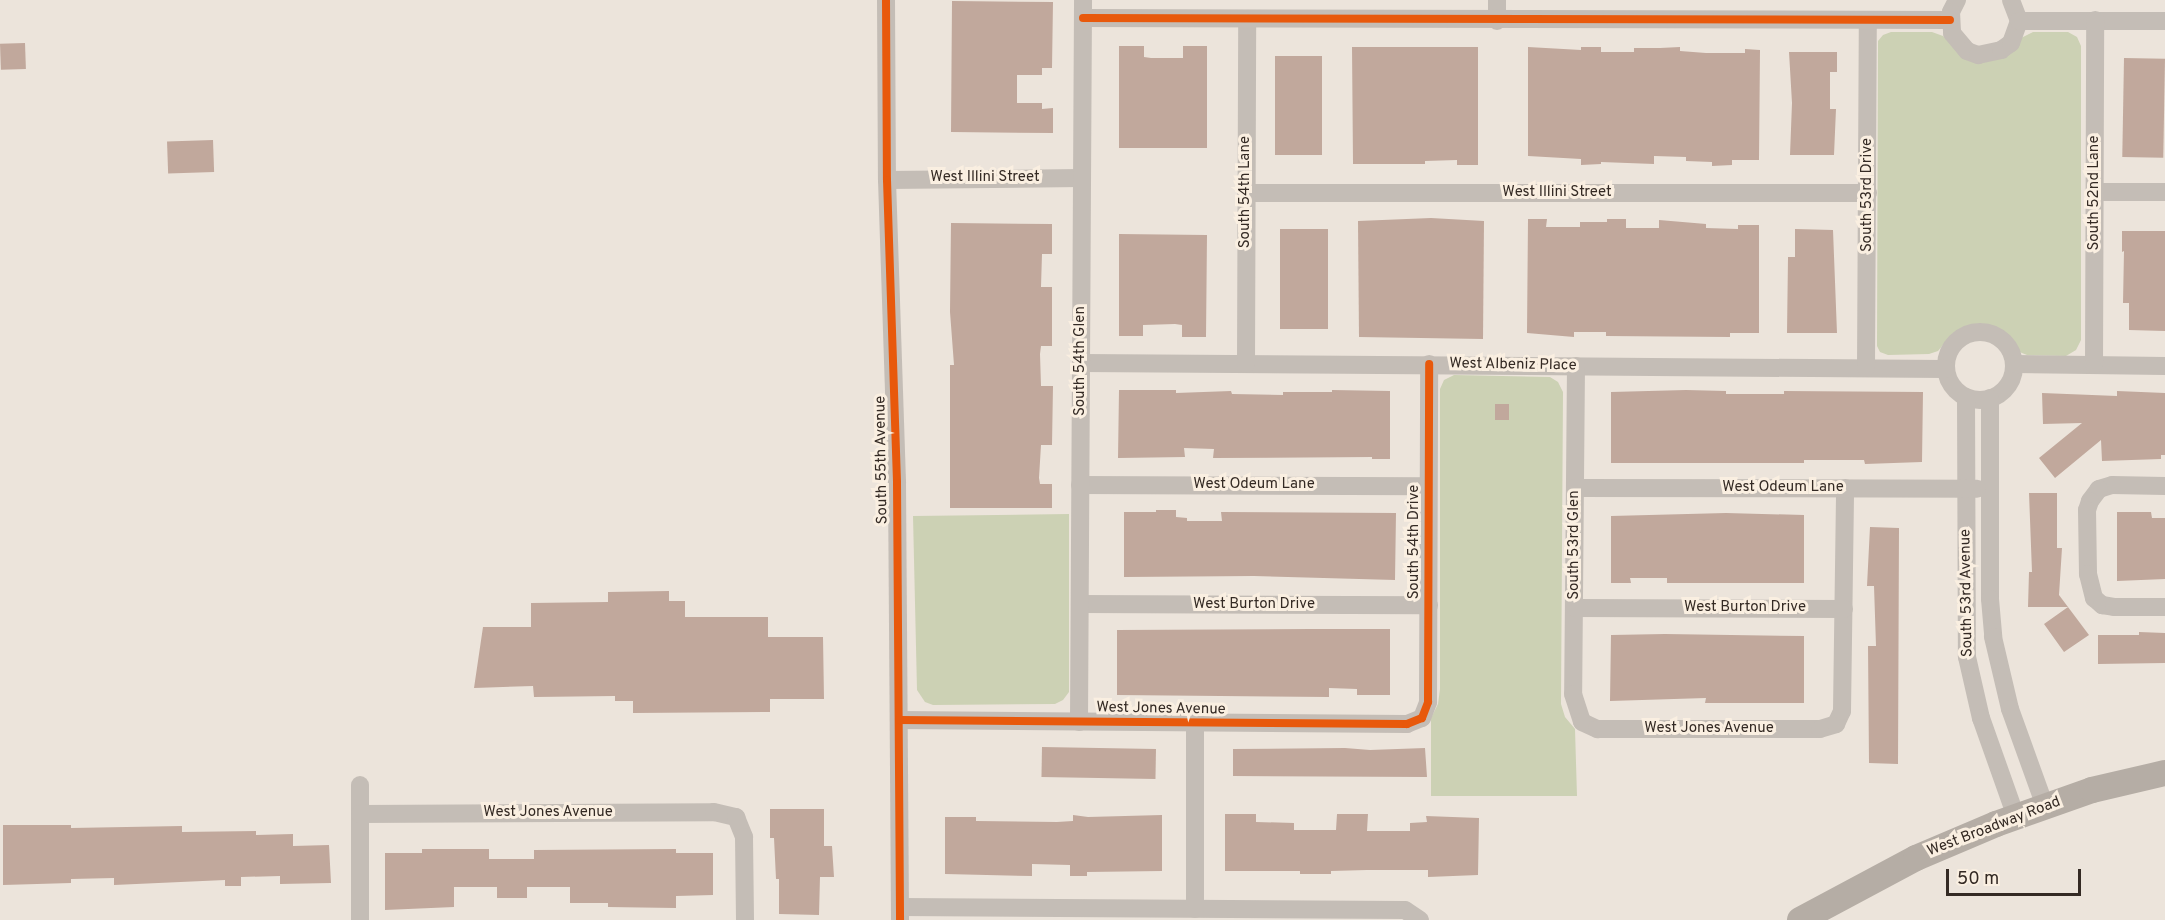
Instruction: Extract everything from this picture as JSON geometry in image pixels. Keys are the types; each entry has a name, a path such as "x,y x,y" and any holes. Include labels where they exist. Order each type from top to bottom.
{"main road":[{"name":"West Broadway Road","path":"1800,920 1916,858 2016,817 2092,790 2165,773"}],"street":[{"name":"South 55th Avenue","path":"886,0 887,180 897,483 900,914"},
{"path":"1497,0 1497,21"},
{"path":"1957,0 1950,20 1952,33 1958,43 1978,55 2001,50 2011,43 2019,21 2011,0"},
{"path":"1083,9 1246,20 1950,20"},
{"name":"South 54th Glen","path":"1079,722 1083,9"},
{"name":"South 54th Lane","path":"1246,20 1246,364"},
{"name":"South 52nd Lane","path":"2094,365 2095,20"},
{"name":"South 53rd Drive","path":"1866,368 1868,21"},
{"path":"2019,21 2165,21"},
{"name":"West Illini Street","path":"887,180 1082,178"},
{"path":"2095,192 2165,192"},
{"name":"West Illini Street","path":"1245,194 1868,193"},
{"path":"1977,331 1998,336 2012,353 2014,364 2008,385 1990,398 1966,397 1952,386 1945,369 1950,348 1966,334 1977,331"},
{"name":"West Albeniz Place","path":"1081,363 1945,369"},
{"name":"South 54th Drive","path":"1422,718 1428,702 1429,364"},
{"path":"2014,364 2165,366"},
{"name":"South 53rd Glen","path":"1575,366 1573,694 1582,722"},
{"name":"South 53rd Avenue","path":"1966,397 1967,657 1981,718 2016,817"},
{"name":"South 53rd Avenue","path":"1990,398 1990,599 1997,663 2045,806"},
{"name":"West Odeum Lane","path":"1080,485 1428,486"},
{"path":"2165,486 2112,485 2098,489 2087,510 2088,574 2094,598 2102,605 2114,607 2165,607"},
{"name":"West Odeum Lane","path":"1575,488 1990,489"},
{"path":"1844,609 1845,488"},
{"name":"West Burton Drive","path":"1080,604 1429,605"},
{"name":"West Burton Drive","path":"1575,608 1844,609"},
{"name":"West Jones Avenue","path":"1582,722 1597,729 1820,729 1836,724 1842,711 1844,609"},
{"name":"West Jones Avenue","path":"899,720 1050,719 1079,722 1195,724 1407,724 1422,718"},
{"path":"1195,724 1195,909"},
{"path":"360,785 360,920"},
{"name":"West Jones Avenue","path":"360,814 714,812 736,817 744,837 745,920"},
{"path":"900,914 1195,909 1406,910 1420,920"}],"green space":[{"path":"1891,32 1932,32 1943,36 1963,55 2019,39 2033,32 2068,32 2077,37 2081,46 2081,340 2076,350 2066,356 2027,355 2017,351 2008,338 1984,326 1969,326 1952,334 1938,351 1929,354 1888,355 1880,352 1877,346 1878,41 1883,35"},
{"path":"1454,375 1550,377 1558,382 1563,392 1561,704 1565,717 1575,729 1577,796 1431,796 1431,718 1438,704 1440,689 1440,389 1444,380"},
{"path":"1069,514 1069,692 1063,700 1055,704 933,705 925,702 917,690 913,516"}],"building":[{"path":"952,1 1053,2 1052,68 1042,68 1042,75 1017,75 1017,103 1042,103 1042,109 1053,108 1053,133 951,132"},
{"path":"25,43 26,69 1,70 0,44"},
{"path":"1119,46 1144,46 1144,57 1183,58 1183,46 1207,46 1207,148 1119,148"},
{"path":"1352,47 1478,47 1478,165 1457,165 1457,160 1425,161 1425,164 1353,164"},
{"path":"1528,47 1581,50 1581,47 1601,47 1601,52 1634,52 1634,48 1680,47 1680,51 1706,53 1745,53 1745,49 1760,50 1759,160 1732,160 1732,165 1712,166 1712,162 1686,161 1686,157 1654,156 1654,164 1601,162 1601,164 1581,165 1581,159 1528,156"},
{"path":"1789,52 1837,52 1837,72 1830,72 1830,109 1836,109 1834,155 1790,155 1792,103"},
{"path":"1275,56 1322,56 1322,155 1275,155"},
{"path":"2124,58 2165,59 2163,158 2122,157"},
{"path":"213,140 214,172 168,174 167,142"},
{"path":"1431,218 1484,221 1483,339 1359,337 1358,221"},
{"path":"1528,219 1547,219 1546,227 1580,227 1580,222 1607,222 1607,219 1626,219 1626,228 1659,228 1659,220 1706,224 1706,228 1738,229 1738,225 1759,225 1759,333 1730,333 1730,337 1606,336 1606,332 1574,332 1574,337 1527,333"},
{"path":"951,223 1052,224 1052,254 1042,254 1041,287 1052,287 1052,346 1041,346 1040,354 1041,386 1053,386 1052,445 1041,445 1039,478 1040,484 1052,484 1052,508 950,508 950,365 954,365 950,312"},
{"path":"1280,229 1328,229 1328,329 1280,329"},
{"path":"1795,229 1833,230 1837,333 1787,333 1788,257 1795,257"},
{"path":"2122,231 2165,231 2165,331 2129,330 2129,303 2123,303"},
{"path":"1119,234 1207,235 1206,337 1182,337 1182,325 1175,324 1143,325 1143,336 1119,336"},
{"path":"1119,390 1176,390 1176,393 1231,391 1232,394 1283,395 1283,392 1332,392 1332,390 1390,391 1390,459 1372,459 1372,457 1213,458 1214,449 1184,448 1185,457 1118,458"},
{"path":"1726,391 1726,394 1784,394 1784,391 1923,392 1922,462 1865,464 1864,460 1804,460 1804,463 1611,463 1611,392"},
{"path":"2117,391 2165,393 2165,455 2161,455 2161,459 2102,461 2101,440 2055,478 2039,458 2082,423 2043,424 2042,393 2117,396"},
{"path":"1495,404 1509,404 1509,420 1495,420"},
{"path":"2029,493 2057,493 2057,548 2062,548 2059,595 2068,607 2028,607 2029,572 2032,572"},
{"path":"1156,510 1176,510 1176,517 1187,518 1187,521 1222,521 1221,512 1396,513 1395,580 1254,576 1124,577 1124,512 1156,512"},
{"path":"2117,512 2151,512 2152,518 2165,518 2165,579 2117,581"},
{"path":"1726,513 1804,515 1804,583 1667,583 1667,578 1630,578 1631,583 1611,583 1611,516"},
{"path":"1870,527 1899,528 1898,764 1869,763 1868,646 1876,646 1874,586 1867,586"},
{"path":"669,591 669,601 685,601 685,617 768,617 768,637 823,637 824,699 770,699 770,712 633,713 633,701 615,701 615,696 534,697 533,686 474,688 483,627 531,627 531,603 608,602 608,592"},
{"path":"2068,607 2089,635 2064,652 2044,624"},
{"path":"1390,629 1390,695 1357,695 1357,689 1329,688 1329,697 1117,695 1117,630"},
{"path":"2139,632 2165,633 2165,663 2098,664 2098,635 2139,635"},
{"path":"1611,635 1804,636 1804,703 1705,703 1706,698 1610,701"},
{"path":"1042,747 1156,749 1155,779 1041,777"},
{"path":"1345,748 1370,750 1425,748 1427,777 1233,776 1233,749"},
{"path":"770,809 824,809 824,846 832,846 834,877 820,877 819,915 779,914 779,879 776,879 774,838 770,838"},
{"path":"1225,814 1256,814 1256,822 1294,823 1294,830 1336,830 1337,814 1368,814 1367,831 1410,831 1410,823 1427,822 1426,816 1479,818 1478,875 1428,877 1428,870 1331,871 1331,874 1300,874 1300,871 1225,871"},
{"path":"1073,815 1088,817 1162,815 1162,871 1087,872 1087,876 1070,876 1070,865 1032,864 1032,876 945,874 945,817 976,817 976,821 1057,822 1073,821"},
{"path":"3,825 71,825 71,828 182,826 182,832 256,831 256,835 293,834 293,846 329,845 331,883 280,884 280,876 241,877 241,886 225,886 225,880 114,885 114,878 71,879 71,883 3,885"},
{"path":"422,849 489,849 489,859 534,859 534,850 676,849 676,853 713,853 713,895 676,896 676,908 608,907 608,903 570,903 570,887 527,887 527,898 497,898 497,887 454,887 454,907 385,910 385,853 422,853"}],"cycle path":[{"path":"886,0 887,180 897,483 900,920"},
{"path":"1083,18 1950,20"},
{"path":"899,720 1407,724 1422,718 1428,702 1429,364"}]}
